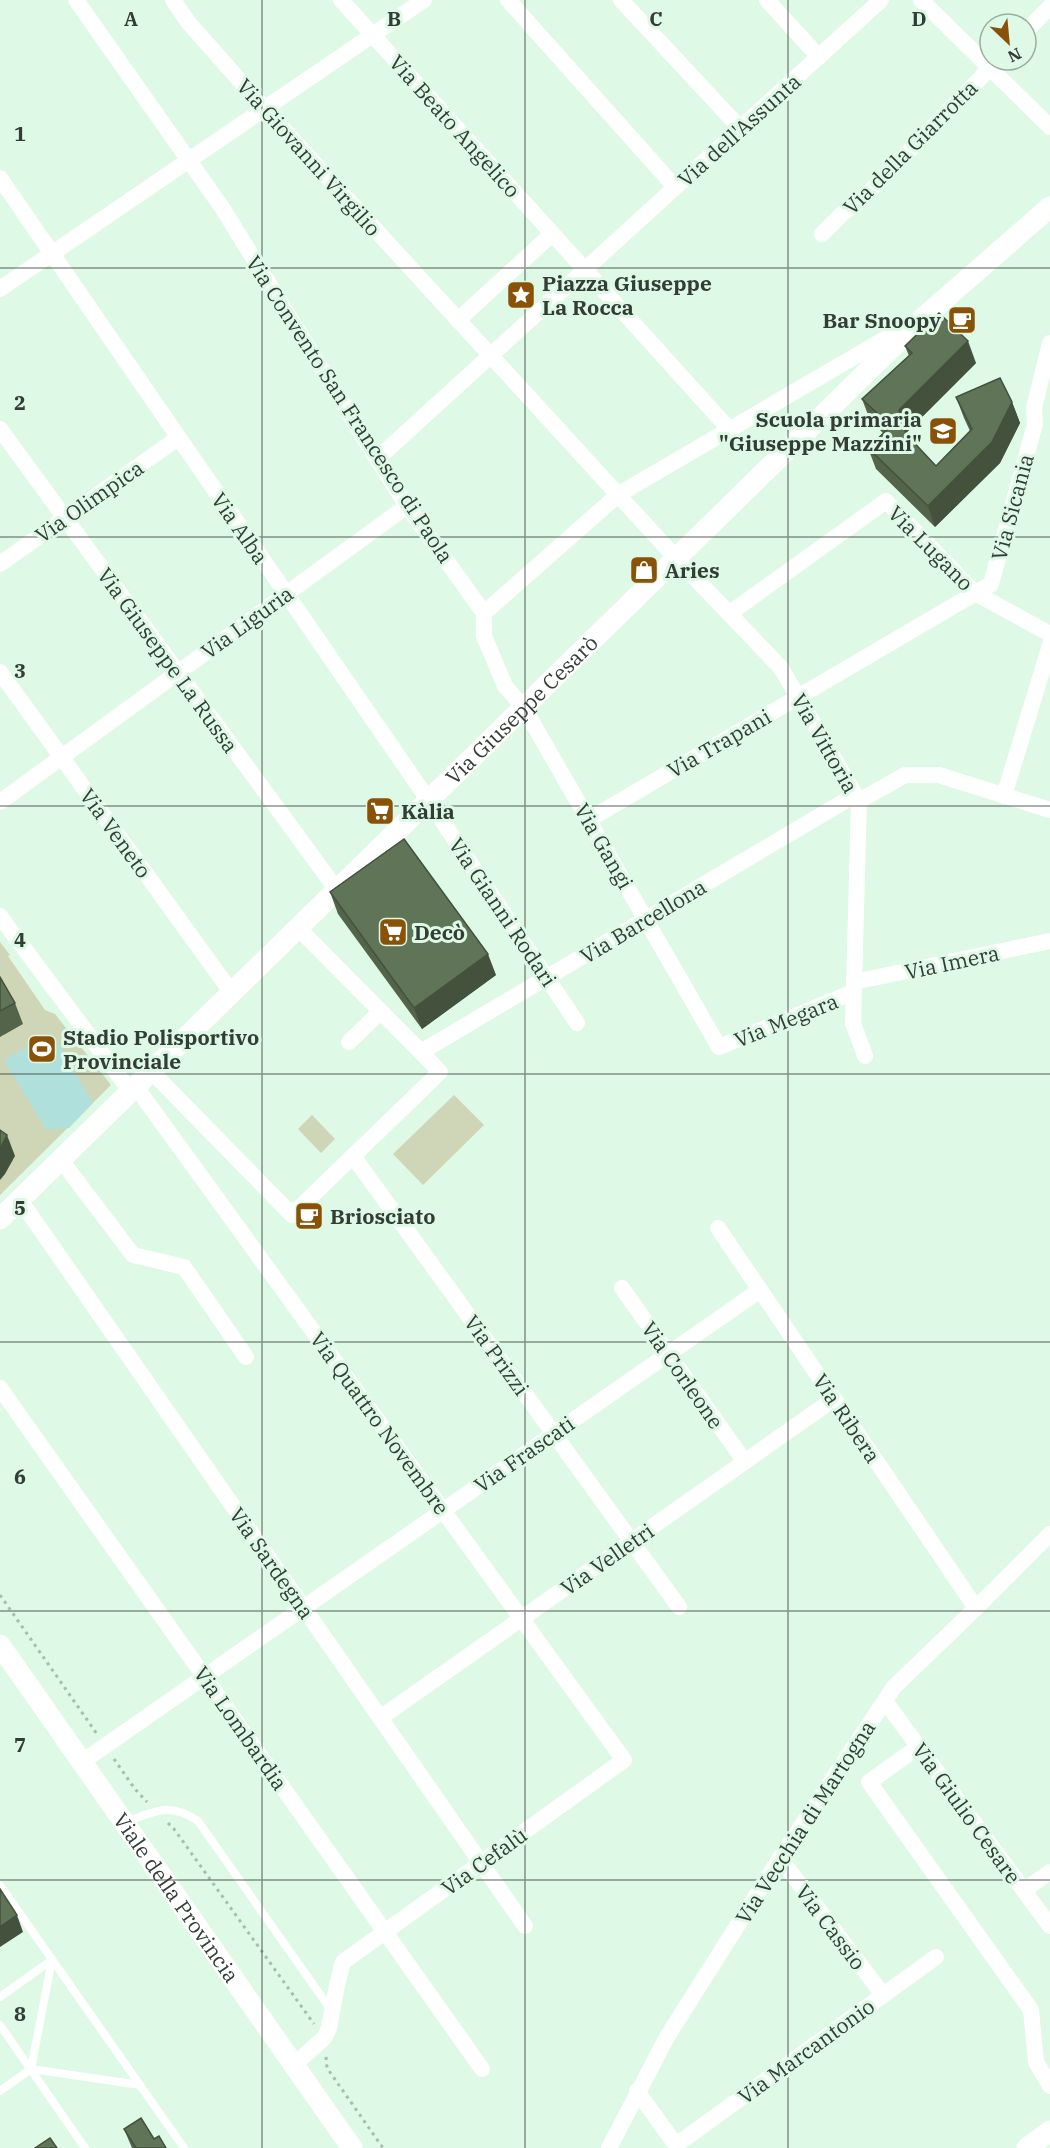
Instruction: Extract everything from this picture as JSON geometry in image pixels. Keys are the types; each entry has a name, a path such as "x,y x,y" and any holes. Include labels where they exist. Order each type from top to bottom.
{"street":[{"name":"Via Convento San Francesco di Paola","path":"76,0 223,209 407,506 484,613"},
{"name":"Via Giovanni Virgilio","path":"173,0 188,22 454,315 491,361"},
{"name":"Via Beato Angelico","path":"341,0 548,230 591,269"},
{"path":"0,289 424,0"},
{"path":"508,0 675,187"},
{"path":"621,0 740,128"},
{"path":"767,0 819,57"},
{"name":"Via dell'Assunta","path":"491,361 591,269 675,187 881,0"},
{"path":"921,0 978,50"},
{"path":"1038,19 1050,7"},
{"name":"Via della Giarrotta","path":"822,234 844,212 861,200 986,72"},
{"path":"1001,72 1050,127"},
{"name":"Via Alba","path":"0,178 429,801"},
{"name":"Via Giuseppe Cesarò","path":"0,1220 915,325 1050,207"},
{"path":"454,315 548,230"},
{"path":"591,269 729,429"},
{"path":"484,613 619,494 890,336 915,325"},
{"name":"Via Sicania","path":"975,593 991,584 1035,424 1034,408 1050,343"},
{"path":"377,459 491,361 619,494"},
{"name":"Via Giuseppe La Russa","path":"0,429 337,890"},
{"name":"Via Olimpica","path":"0,564 178,438"},
{"name":"Via Vittoria","path":"619,494 676,558 781,668 857,798 853,1023 865,1056"},
{"name":"Via Lugano","path":"730,613 886,501 975,593 1050,634"},
{"name":"Via Liguria","path":"0,802 407,506"},
{"name":"Via Trapani","path":"588,820 975,593"},
{"name":"Via Gangi","path":"484,613 484,636 505,686 524,708 719,1047"},
{"path":"1004,796 1050,645"},
{"name":"Via Veneto","path":"0,672 232,993"},
{"name":"Via Barcellona","path":"425,1049 645,919 857,798 905,775 939,775 1050,810"},
{"name":"Via Gianni Rodari","path":"429,801 577,1023"},
{"name":"Via Quattro Novembre","path":"0,916 133,1090 444,1510 624,1760"},
{"path":"151,1071 292,1215 315,1194 358,1162 440,1072 425,1049 380,1011 298,928"},
{"name":"Via Imera","path":"854,987 1050,941"},
{"name":"Via Megara","path":"719,1047 854,987"},
{"path":"349,1042 380,1011"},
{"path":"61,1160 133,1255 184,1267 246,1358"},
{"name":"Via Prizzi","path":"358,1162 680,1607"},
{"name":"Via Sardegna","path":"20,1200 525,1926"},
{"name":"Via Ribera","path":"718,1228 976,1608"},
{"name":"Via Corleone","path":"622,1288 745,1462"},
{"name":"Via Frascati","path":"82,1762 760,1290"},
{"name":"Via Lombardia","path":"0,1388 482,2069"},
{"name":"Via Velletri","path":"380,1718 834,1399"},
{"name":"Via Vecchia di Martogna","path":"609,2148 667,2037 780,1858 894,1687 1050,1534"},
{"name":"Viale della Provincia","path":"0,1645 352,2148"},
{"name":"Via Giulio Cesare","path":"885,1701 1050,1926"},
{"path":"918,1747 869,1782 1031,2010 1036,2062 1050,2085"},
{"name":"Via Cefalù","path":"331,2010 343,1962 624,1760"},
{"name":"Via Cassio","path":"780,1858 883,1995"},
{"path":"1024,1890 1050,1872"},
{"name":"Via Marcantonio","path":"677,2147 936,1957"},
{"path":"294,2065 324,2038 331,2010"},
{"path":"637,2091 677,2147"},
{"path":"1027,2148 1050,2131"}],"lane":[{"path":"124,1822 155,1811 177,1809 198,1821 331,2010"},
{"path":"0,1884 184,2148"},
{"path":"0,1997 52,1960"},
{"path":"0,2091 30,2069 52,1960"},
{"path":"0,2025 85,2148"},
{"path":"30,2069 140,2085"}],"path":[{"path":"0,1595 135,1790 174,1829 324,2038 327,2068 383,2148"}],"green space":[{"name":"Stadio Polisportivo Provinciale","path":"0,942 45,1010 55,1014 111,1085 0,1195"},
{"path":"454,1095 484,1125 423,1185 393,1154"},
{"path":"312,1115 335,1139 321,1153 298,1129"}],"water":[{"path":"52,1033 93,1103 69,1128 46,1130 4,1060"}],"building":[{"path":"939,313 968,341 899,410 906,434 936,466 972,429 956,397 1000,378 1012,402 992,442 928,506 868,448 891,426 862,399 912,353 905,346"},
{"path":"404,839 488,954 414,1008 330,892"},
{"path":"0,977 15,1003 0,1011"},
{"path":"0,1130 7,1135 0,1149"},
{"path":"0,1889 17,1915 0,1927"},
{"path":"141,2118 154,2139 159,2136 166,2148 136,2148 124,2129"},
{"path":"50,2138 57,2148 35,2148"}],"place":[{"name":"Piazza Giuseppe La Rocca","path":"521,295"},
{"name":"Bar Snoopy","path":"962,320"},
{"name":"Scuola primaria \"Giuseppe Mazzini\"","path":"943,431"},
{"name":"Aries","path":"644,570"},
{"name":"Kàlia","path":"380,811"},
{"name":"Decò","path":"393,932"},
{"name":"Stadio Polisportivo Provinciale","path":"42,1049"},
{"name":"Briosciato","path":"309,1216"}]}
